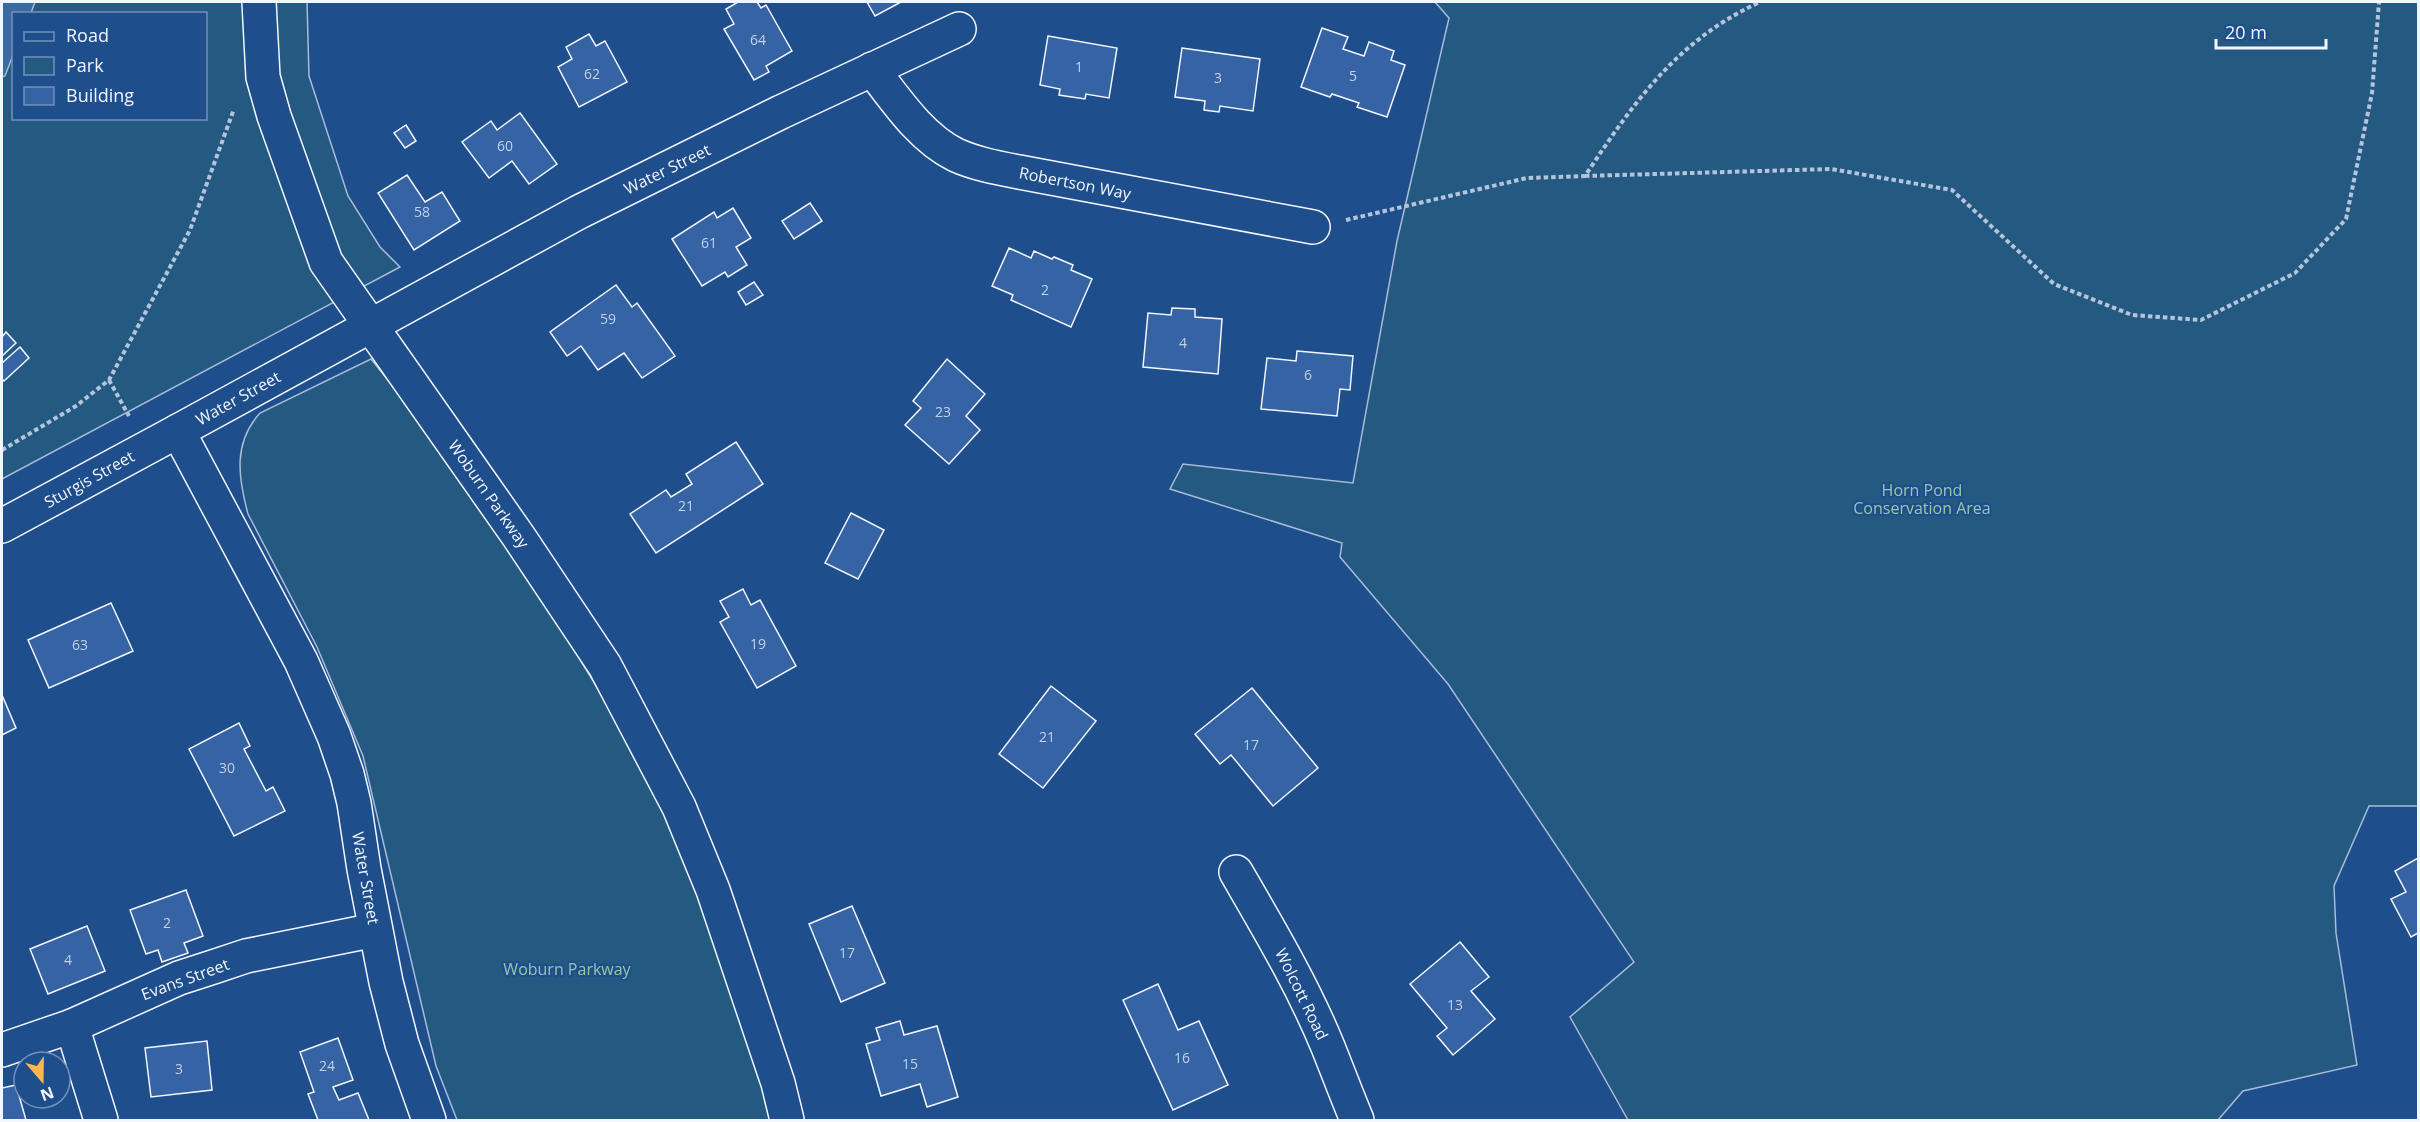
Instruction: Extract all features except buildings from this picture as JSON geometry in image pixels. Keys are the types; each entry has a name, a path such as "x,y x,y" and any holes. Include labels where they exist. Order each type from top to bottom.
{"street":[{"name":"Woburn Parkway","path":"259,2 263,77 274,117 326,262 605,666 679,807 713,890 778,1083 787,1120"},
{"name":"Water Street","path":"429,1120 402,1044 375,930 354,803 334,736 301,661 178,431 579,212 959,29"},
{"name":"Robertson Way","path":"872,69 918,125 940,146 956,155 984,165 1313,227"},
{"name":"Sturgis Street","path":"2,526 178,431"},
{"name":"Wolcott Road","path":"1236,873 1303,993 1328,1046 1357,1120"},
{"name":"Evans Street","path":"2,1050 72,1026 179,978 246,956 375,930"},
{"path":"72,1026 101,1120"}],"path":[{"path":"1585,176 1625,117 1659,74 1699,39 1741,10 1760,2"},
{"path":"1313,227 1527,178 1831,169 1952,190 2054,284 2132,315 2201,320 2295,273 2346,219 2372,93 2379,2"},
{"path":"2,450 76,406 109,380 185,240 213,171"},
{"path":"109,380 147,447"}],"green space":[{"path":"2,2 307,2 309,76 348,196 380,247 400,267 2,479"},
{"name":"Horn Pond Conservation Area","path":"1435,2 2418,2 2418,806 2369,806 2334,886 2336,933 2357,1065 2243,1091 2218,1120 1628,1120 1570,1017 1634,962 1448,684 1340,557 1342,543 1170,489 1183,464 1353,483 1397,241 1449,18"},
{"name":"Woburn Parkway","path":"371,359 391,384 533,587 600,692 630,746 658,801 692,879 777,1120 457,1120 436,1066 363,756 317,647 248,514 240,474 245,436 260,413"}],"shaded area":[{"path":"2,2 35,2 31,12 12,12 12,58 5,76 2,77"}]}
